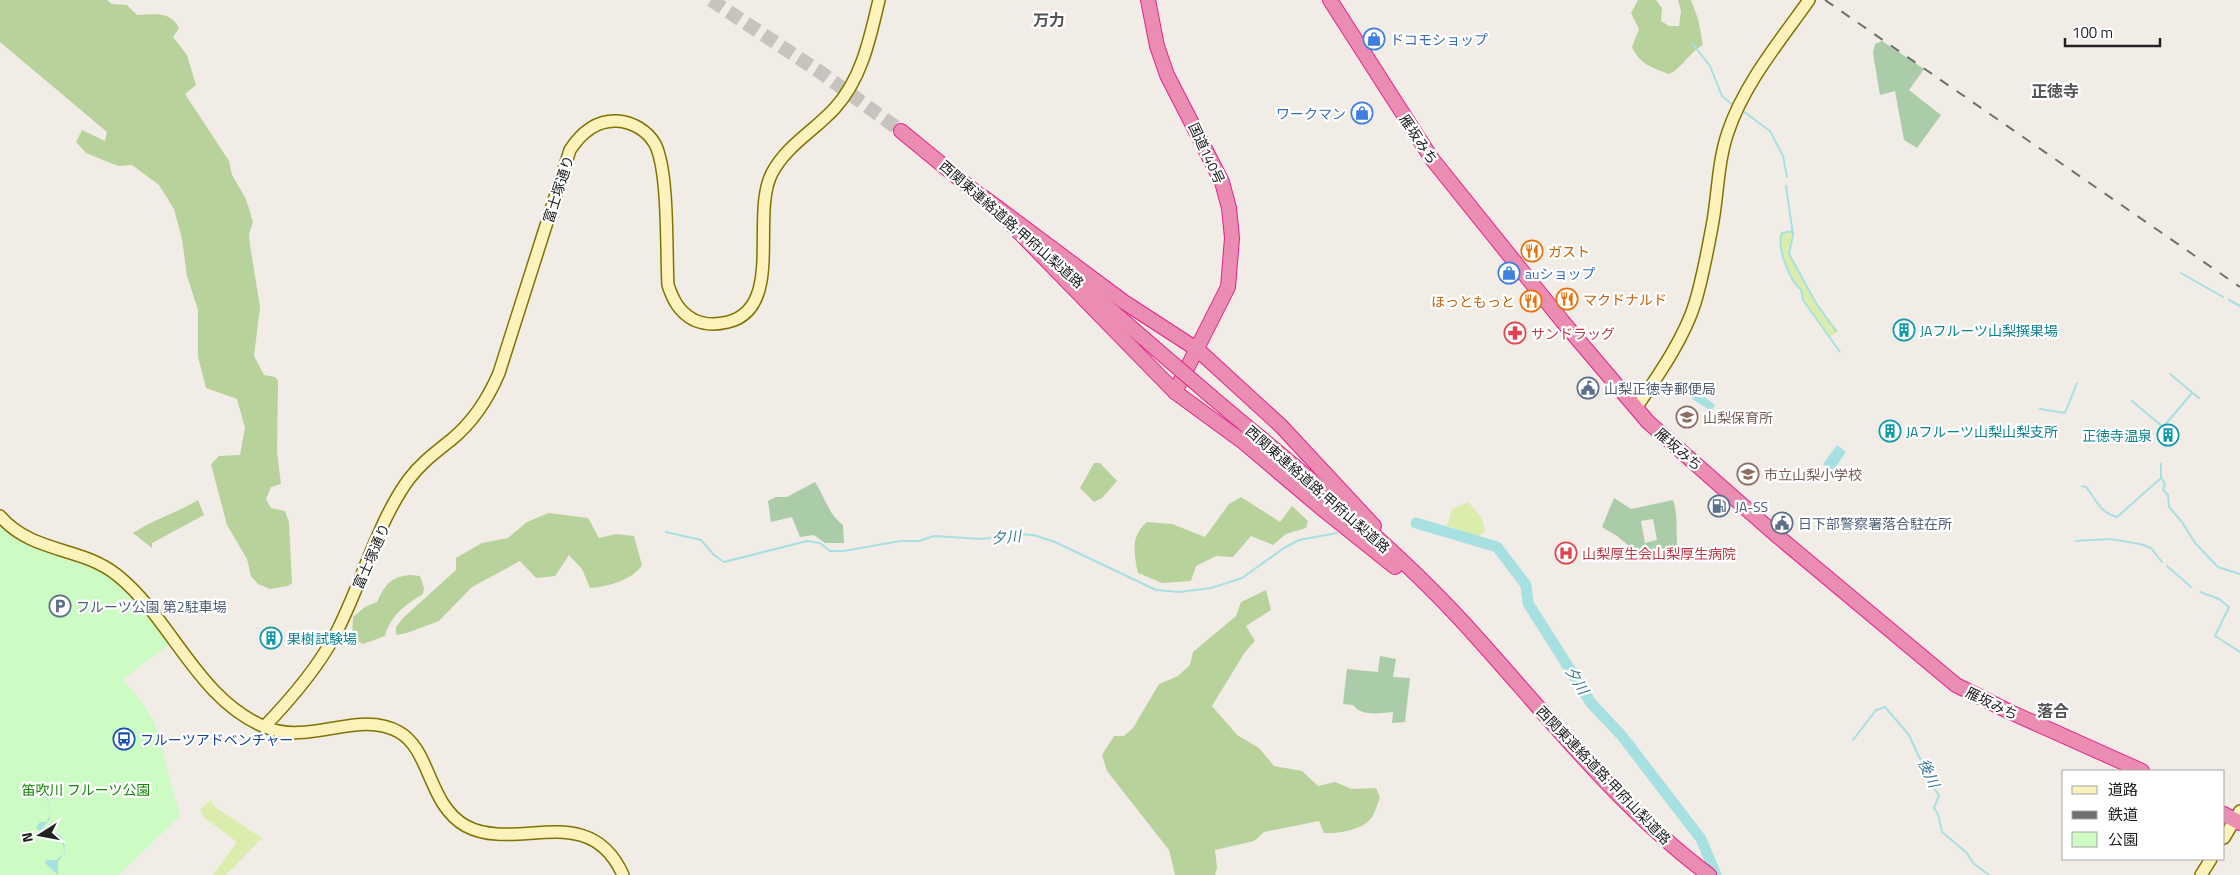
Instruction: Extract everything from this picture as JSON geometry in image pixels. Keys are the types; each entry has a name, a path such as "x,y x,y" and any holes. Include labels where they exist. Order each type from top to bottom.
{"highway":[{"name":"国道140号","path":"1148,0 1157,46 1167,75 1222,182 1229,208 1232,238 1228,286 1198,350 1175,392"},
{"name":"雁坂みち","path":"1330,0 1432,159 1636,408 1672,444 1775,534 1956,685 2008,711 2140,770"},
{"name":"西関東連絡道路;甲府山梨道路","path":"901,131 983,198 1324,492 1432,590 1640,816 1708,874"},
{"path":"983,198 1124,302 1198,350 1281,426 1432,590"},
{"path":"1012,224 1175,392 1242,441 1320,507 1423,588 1507,671"}],"street":[{"name":"富士塚通り","path":"264,727 298,689 334,637 390,512 409,479 426,460 466,426 486,399 499,373 570,150 576,141 590,128 610,121 624,122 645,132 654,142 662,165 668,285 672,297 686,316 697,321 709,324 734,320 756,302 762,286 762,217 768,182 788,149 836,107 855,79 868,45 879,0"},
{"path":"1636,408 1658,375 1686,326 1695,304 1713,221 1721,156 1729,129 1764,66 1809,0"},
{"path":"0,516 15,530 32,541 96,562 116,574 146,607 222,700 248,719 264,727 288,733 302,734 358,725 391,728 400,733 413,745 441,802 467,826 493,833 561,832 584,836 604,848 623,875"},
{"path":"2225,836 2235,817"},
{"path":"2201,875 2210,860"}],"green space":[{"path":"0,0 107,0 112,4 127,5 137,15 156,14 167,16 179,28 173,37 187,55 196,85 185,94 229,161 232,175 246,199 253,222 249,234 260,307 254,356 264,375 275,377 278,381 277,452 281,484 271,487 266,499 271,508 285,511 289,522 292,583 288,586 270,589 258,584 251,576 247,559 227,525 211,464 219,456 240,455 245,428 237,399 206,388 198,357 198,310 187,276 182,239 174,209 159,185 132,165 119,166 86,153 76,142 82,130 105,141 107,132 0,42"},
{"path":"1638,0 1656,0 1662,8 1661,21 1669,26 1679,26 1681,11 1678,0 1691,0 1698,19 1703,45 1669,74 1652,67 1638,58 1632,47 1639,29 1631,13"},
{"path":"1882,41 1924,69 1909,90 1941,115 1917,148 1904,140 1895,91 1880,95 1873,53 1875,44"},
{"path":"1793,231 1789,254 1816,303 1838,331 1830,337 1803,300 1801,290 1789,272 1782,255 1782,233"},
{"path":"1094,463 1100,463 1117,481 1102,498 1094,502 1080,488"},
{"path":"815,482 830,511 843,525 844,543 825,543 814,535 800,537 792,517 771,522 768,501 776,497 787,497"},
{"path":"1241,497 1280,522 1292,506 1308,521 1306,528 1286,534 1273,545 1251,536 1233,557 1216,556 1196,566 1191,581 1162,583 1138,573 1135,559 1136,539 1138,533 1147,522 1172,524 1205,537 1229,504"},
{"path":"1614,498 1631,509 1673,500 1676,512 1678,550 1666,550 1664,556 1638,553 1602,527","holes":["1653,519 1657,540 1645,543 1641,521"]},
{"path":"198,500 204,515 152,543 152,548 133,533 182,509"},
{"path":"1468,502 1482,518 1485,531 1479,537 1447,526 1452,509"},
{"path":"549,513 588,518 599,538 616,534 634,536 642,565 626,579 590,588 582,569 569,555 555,576 536,578 520,561 472,587 439,621 407,633 396,635 396,627 403,618 456,570 456,558 482,543 508,538 527,522"},
{"name":"笛吹川 フルーツ公園","path":"0,524 17,540 34,548 108,574 171,643 123,679 144,705 156,726 180,816 119,875 0,875"},
{"path":"410,575 420,576 424,588 423,594 400,611 391,622 385,636 363,644 352,638 353,617 365,607 377,602 383,591 393,580"},
{"path":"1266,590 1271,610 1246,626 1255,641 1245,652 1212,706 1237,735 1259,748 1274,766 1302,771 1318,786 1335,782 1352,789 1376,788 1380,798 1372,817 1357,828 1343,832 1324,833 1319,821 1264,832 1254,841 1215,850 1217,868 1215,875 1175,875 1169,850 1107,771 1102,755 1114,736 1124,736 1133,728 1159,684 1178,676 1190,665 1193,652 1236,616 1241,602"},
{"path":"1380,656 1396,659 1393,677 1410,678 1405,722 1392,723 1393,712 1366,713 1353,705 1343,704 1347,669 1378,672"},
{"path":"211,800 215,807 262,838 226,875 213,875 237,842 204,817 200,809"}],"water":[{"path":"1698,392 1715,405 1711,411 1692,399"},
{"path":"1837,445 1846,452 1833,471 1823,464"},
{"path":"40,786 47,789 49,808 47,798 35,795 35,789"},
{"path":"50,815 50,819 42,829 53,832 41,833 36,828 40,822 47,822"},
{"path":"54,832 64,841 64,851 61,839"},
{"path":"63,855 58,861 58,875 45,863 47,860 56,860"}],"waterway":[{"path":"1692,43 1710,66 1722,96 1734,106"},
{"path":"1743,111 1770,131 1783,156 1787,177"},
{"path":"1786,186 1793,235 1789,254 1816,303 1836,331"},
{"path":"1793,231 1782,233 1781,247 1785,263 1801,290 1803,300 1840,352"},
{"path":"2181,273 2223,297"},
{"path":"2229,300 2240,306"},
{"path":"2170,374 2199,398"},
{"path":"2040,409 2065,413 2077,383"},
{"path":"2132,401 2163,427 2192,393"},
{"path":"2161,464 2161,477 2165,484 2163,490 2168,495 2169,507 2182,522 2195,543 2218,567 2240,574"},
{"path":"2082,486 2086,487 2102,509 2117,517 2161,478"},
{"name":"夕川","path":"1416,523 1497,547 1526,585 1528,603 1591,703 1622,736 1701,839 1716,875"},
{"name":"夕川","path":"666,532 701,540 714,555 724,562 807,541 820,543 830,551 844,551 900,541 919,541 934,536 982,539 1018,534 1033,535 1055,542 1156,590 1179,592 1211,588 1242,578 1284,548 1299,540 1337,533"},
{"path":"2076,541 2110,539 2140,544 2151,548 2162,562"},
{"path":"2167,566 2191,587"},
{"path":"2200,592 2219,599 2229,607 2215,636 2240,652"},
{"name":"後川","path":"1853,740 1876,710 1885,707 1909,735 1919,757 1929,769 1934,788 1939,795 1934,808 1938,814 1942,832 1967,853 1973,863 1989,875"}],"tunnel":[{"path":"711,0 823,74 901,131"}],"railway":[{"path":"1825,0 2240,287"}],"place":[{"name":"ドコモショップ","path":"1374,39"},
{"name":"ワークマン","path":"1362,113"},
{"name":"ガスト","path":"1532,251"},
{"name":"auショップ","path":"1509,273"},
{"name":"マクドナルド","path":"1567,299"},
{"name":"ほっともっと","path":"1531,301"},
{"name":"JAフルーツ山梨撰果場","path":"1904,330"},
{"name":"サンドラッグ","path":"1515,333"},
{"name":"山梨正徳寺郵便局","path":"1588,388"},
{"name":"山梨保育所","path":"1687,417"},
{"name":"JAフルーツ山梨山梨支所","path":"1890,431"},
{"name":"正徳寺温泉","path":"2168,435"},
{"name":"市立山梨小学校","path":"1748,474"},
{"name":"JA-SS","path":"1719,506"},
{"name":"日下部警察署落合駐在所","path":"1782,523"},
{"name":"山梨厚生会山梨厚生病院","path":"1566,553"},
{"name":"フルーツ公園 第2駐車場","path":"60,606"},
{"name":"果樹試験場","path":"271,638"},
{"name":"フルーツアドベンチャー","path":"124,739"}],"district":[{"name":"万力","path":"1049,20"},
{"name":"正徳寺","path":"2055,91"},
{"name":"落合","path":"2053,711"}]}
